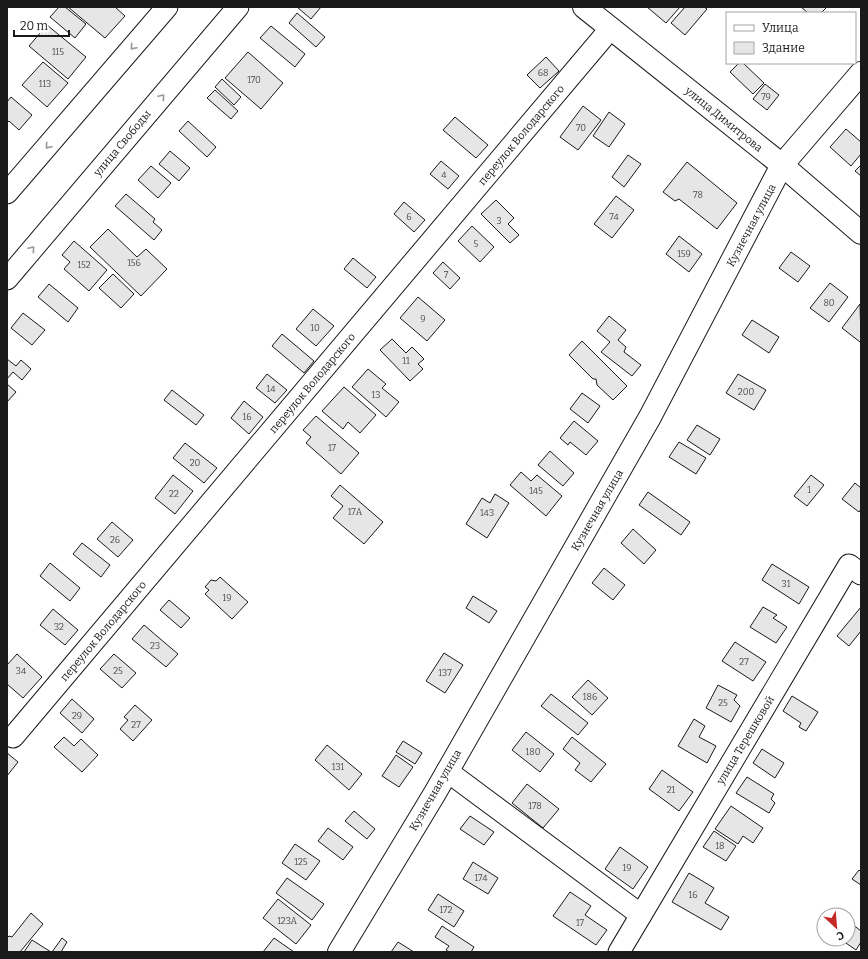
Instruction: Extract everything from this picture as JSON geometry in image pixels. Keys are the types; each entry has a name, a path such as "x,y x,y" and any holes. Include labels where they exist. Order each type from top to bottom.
{"main road":[{"name":"улица Димитрова","path":"584,7 782,165 861,232"},
{"name":"Кузнечная улица","path":"339,952 447,771 650,417 782,165 861,73"}],"street":[{"path":"7,193 167,7"},
{"name":"улица Свободы","path":"7,279 238,7"},
{"name":"переулок Володарского","path":"13,737 610,28"},
{"name":"улица Терешковой","path":"619,952 855,570"},
{"path":"447,771 641,915"}],"building":[{"path":"59,7 65,7 86,24 75,38 50,17"},
{"path":"68,7 115,7 125,16 105,38"},
{"path":"297,7 321,7 311,19"},
{"path":"647,7 680,7 666,23"},
{"path":"685,7 704,7 707,9 685,35 671,23"},
{"path":"801,7 827,7 822,12 807,12"},
{"path":"297,13 325,37 316,47 289,23"},
{"path":"47,25 86,57 68,79 29,46"},
{"path":"271,26 305,54 295,67 260,38"},
{"path":"248,52 283,83 261,109 225,78"},
{"path":"546,57 559,71 540,88 527,75"},
{"path":"43,62 68,83 47,107 22,85"},
{"path":"738,64 744,64 764,83 753,94 730,72"},
{"path":"222,79 241,97 234,105 215,87"},
{"path":"765,84 779,95 767,110 753,99"},
{"path":"215,90 238,111 231,119 207,98"},
{"path":"11,97 32,115 19,130 9,121 7,123 7,102"},
{"path":"583,106 601,120 578,150 560,137"},
{"path":"609,112 625,124 609,147 593,136"},
{"path":"455,117 488,145 476,158 443,130"},
{"path":"188,121 216,147 207,157 179,131"},
{"path":"846,129 861,142 861,154 851,166 830,147"},
{"path":"170,151 190,168 179,181 159,164"},
{"path":"628,155 641,164 624,187 612,177"},
{"path":"441,161 459,176 448,189 430,174"},
{"path":"687,162 737,203 717,229 679,199 675,201 663,192"},
{"path":"861,165 861,176 855,171"},
{"path":"151,166 171,183 158,198 138,180"},
{"path":"126,194 155,219 153,222 162,230 154,240 115,206"},
{"path":"616,196 634,210 612,238 594,224"},
{"path":"496,200 514,218 508,224 519,235 510,243 481,214"},
{"path":"404,202 425,220 414,232 394,214"},
{"path":"472,226 494,247 480,262 458,241"},
{"path":"108,229 137,257 146,249 167,269 141,296 90,247"},
{"path":"679,236 702,254 689,272 666,254"},
{"path":"74,241 107,270 89,291 64,269 70,262 62,255"},
{"path":"791,252 810,266 798,282 779,268"},
{"path":"353,258 376,277 367,288 344,269"},
{"path":"443,262 460,278 450,289 433,273"},
{"path":"113,274 134,294 121,308 99,288"},
{"path":"830,283 848,297 829,322 810,308"},
{"path":"49,284 78,308 68,322 38,297"},
{"path":"418,297 445,320 427,341 400,318"},
{"path":"860,304 861,340 860,342 842,328"},
{"path":"313,309 334,326 316,346 296,329"},
{"path":"23,313 45,330 32,345 11,328"},
{"path":"609,316 626,330 618,340 626,347 624,352 641,365 632,376 601,352 610,342 597,331"},
{"path":"752,320 779,337 769,353 742,335"},
{"path":"282,334 314,361 304,373 272,346"},
{"path":"392,339 406,353 412,347 424,359 418,364 423,369 410,381 380,350"},
{"path":"582,341 627,386 613,400 597,385 596,379 593,379 569,355"},
{"path":"7,359 16,366 21,360 31,369 22,380 13,372 7,379"},
{"path":"368,369 386,384 382,388 399,402 386,417 352,387"},
{"path":"267,374 287,390 275,403 256,388"},
{"path":"738,374 766,390 754,410 726,393"},
{"path":"7,384 16,392 7,402"},
{"path":"344,387 376,415 360,433 348,422 343,429 322,411"},
{"path":"172,390 204,415 196,425 164,400"},
{"path":"582,393 600,406 588,423 570,409"},
{"path":"244,401 263,417 249,434 231,418"},
{"path":"316,416 359,453 341,474 306,443 311,437 303,430"},
{"path":"574,421 598,441 586,455 570,442 568,445 560,438"},
{"path":"697,425 720,439 710,455 687,440"},
{"path":"679,442 706,458 696,474 669,457"},
{"path":"185,443 217,468 204,483 173,458"},
{"path":"550,451 574,473 563,486 538,465"},
{"path":"521,472 531,481 537,475 562,496 546,516 510,485"},
{"path":"173,475 193,491 175,514 155,498"},
{"path":"811,475 824,485 807,506 794,496"},
{"path":"855,483 861,488 861,509 859,512 842,499"},
{"path":"340,485 383,522 364,544 333,518 343,506 331,496"},
{"path":"648,492 690,522 681,535 639,505"},
{"path":"495,494 509,503 487,538 466,524 482,498 490,503"},
{"path":"112,522 133,540 118,557 97,539"},
{"path":"633,529 656,550 644,564 621,543"},
{"path":"82,543 110,565 101,577 73,554"},
{"path":"50,563 80,588 70,601 40,576"},
{"path":"772,564 809,587 799,604 762,580"},
{"path":"604,568 625,585 613,600 592,583"},
{"path":"220,577 248,602 232,619 205,594 209,590 205,587 211,580 216,581"},
{"path":"473,596 497,611 489,623 466,608"},
{"path":"169,600 190,618 181,628 160,610"},
{"path":"763,607 777,615 773,618 787,627 776,643 750,627"},
{"path":"861,607 861,631 849,646 837,636"},
{"path":"53,609 78,630 65,645 40,625"},
{"path":"144,625 178,654 166,667 132,639"},
{"path":"735,642 766,662 753,681 722,661"},
{"path":"444,653 463,665 445,693 426,681"},
{"path":"17,654 42,677 23,698 7,684 7,665"},
{"path":"114,654 136,673 122,688 100,669"},
{"path":"588,680 608,698 592,715 572,697"},
{"path":"718,685 737,695 734,700 740,706 731,722 706,708"},
{"path":"551,694 588,723 578,735 541,706"},
{"path":"792,696 818,712 806,731 799,727 801,723 783,711"},
{"path":"72,699 94,719 82,733 60,713"},
{"path":"135,705 152,720 133,741 120,729 128,720 124,717"},
{"path":"694,719 705,726 699,737 716,746 707,763 678,746"},
{"path":"526,732 554,754 540,772 512,750"},
{"path":"64,737 74,746 81,739 98,755 82,772 54,747"},
{"path":"572,737 606,764 591,782 575,770 580,763 563,749"},
{"path":"403,741 422,753 415,764 396,752"},
{"path":"327,745 362,774 349,790 315,760"},
{"path":"762,749 784,763 775,778 753,763"},
{"path":"7,753 18,762 7,776"},
{"path":"396,755 413,767 399,787 382,776"},
{"path":"662,770 693,792 679,811 649,789"},
{"path":"747,777 774,794 771,799 775,803 769,813 736,793"},
{"path":"527,784 559,809 543,828 512,803"},
{"path":"731,806 763,828 753,843 743,836 738,844 715,829"},
{"path":"354,811 375,829 367,839 345,821"},
{"path":"470,816 494,832 484,845 460,829"},
{"path":"328,828 353,847 343,860 318,841"},
{"path":"714,831 736,846 726,861 703,847"},
{"path":"295,844 320,861 306,880 282,863"},
{"path":"620,847 648,867 633,889 605,869"},
{"path":"473,862 498,878 488,894 463,879"},
{"path":"859,870 861,872 861,885 852,879"},
{"path":"689,873 714,888 705,903 729,917 721,930 672,902"},
{"path":"287,878 324,904 312,920 276,893"},
{"path":"570,892 591,906 585,915 607,930 596,945 553,916"},
{"path":"438,894 464,911 454,927 428,910"},
{"path":"278,899 311,925 296,944 263,918"},
{"path":"31,913 43,924 20,952 7,952 7,938 9,936 12,937"},
{"path":"442,926 474,947 471,952 449,952 446,950 449,946 435,937"},
{"path":"856,927 861,931 861,942 856,950 852,947 856,947"},
{"path":"62,938 67,942 61,952 52,952"},
{"path":"274,938 294,952 263,952"},
{"path":"32,940 51,952 24,952"},
{"path":"398,942 414,952 391,952"}]}
